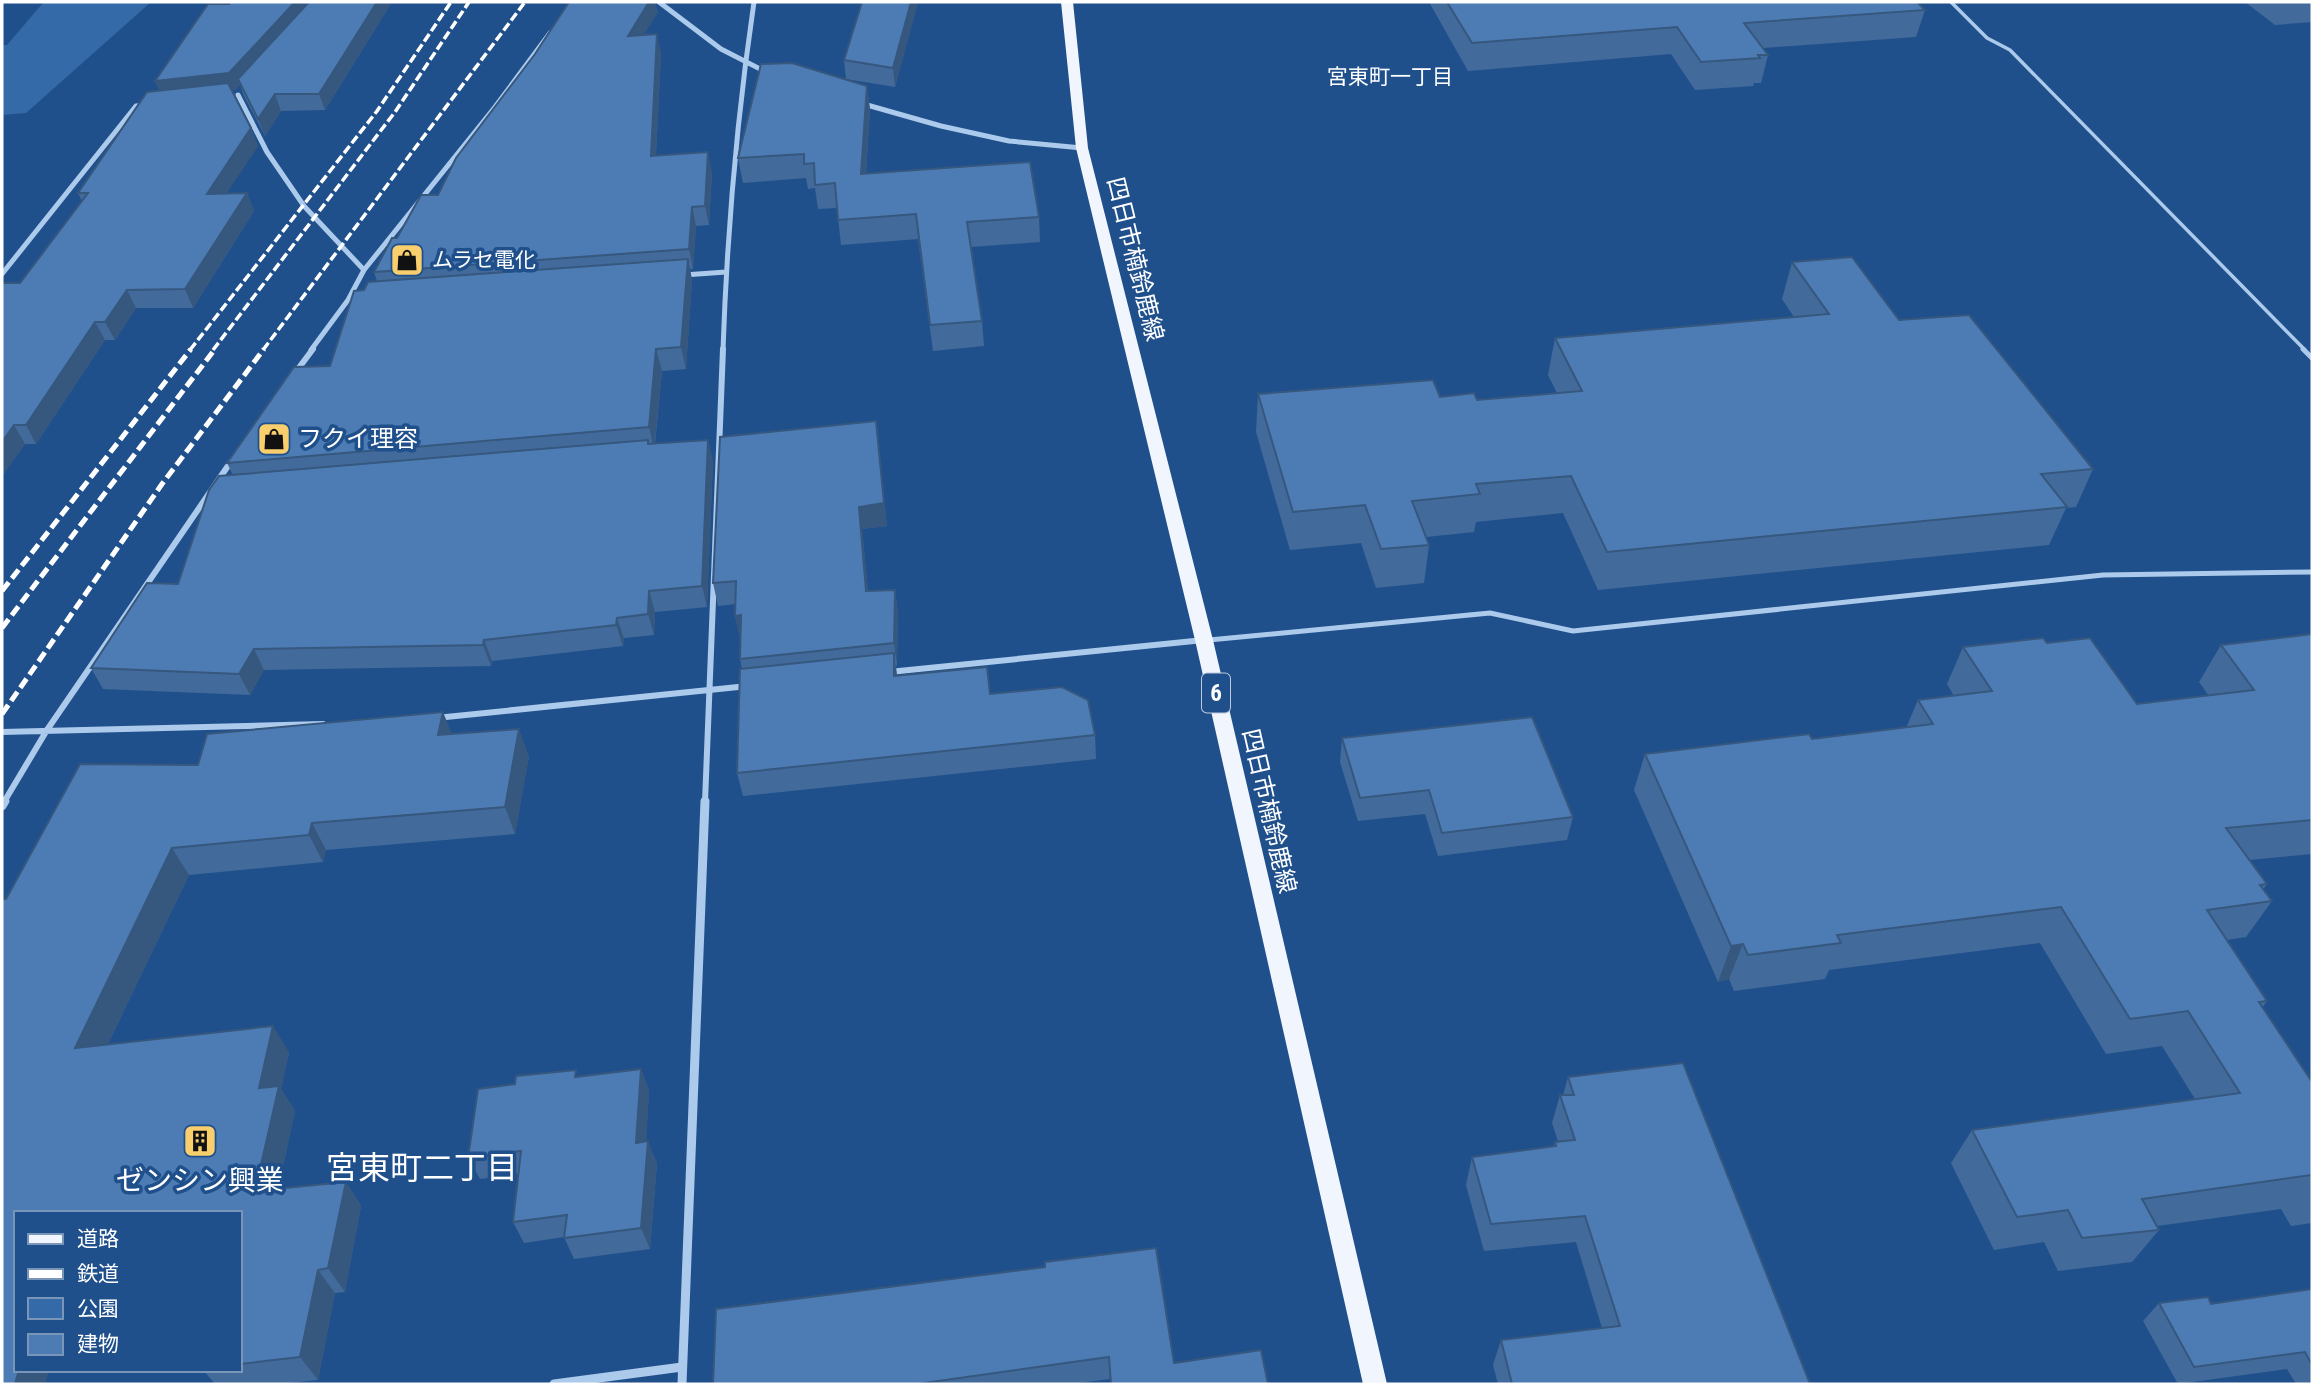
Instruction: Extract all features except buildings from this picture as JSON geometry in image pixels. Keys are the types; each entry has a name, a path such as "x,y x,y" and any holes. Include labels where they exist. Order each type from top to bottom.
{"main road":[{"name":"四日市楠鈴鹿線","path":"1067,2 1082,148 1204,640 1375,1384"}],"street":[{"path":"659,2 684,23 745,63 773,74"},
{"path":"682,1384 726,272 745,63 754,2"},
{"path":"286,385 348,300 364,270 495,107 557,23"},
{"path":"225,97 238,95 245,87"},
{"path":"238,95 267,152 304,206 364,270"},
{"path":"848,99 941,126 1009,141 1082,148"},
{"path":"2,274 136,106 149,105"},
{"path":"672,276 726,272"},
{"path":"348,300 361,299"},
{"path":"705,450 719,449"},
{"path":"2,806 47,730 239,450"},
{"path":"208,492 222,491"},
{"path":"874,673 1204,640"},
{"path":"433,718 764,684"},
{"path":"2,732 327,724"},
{"path":"554,1384 682,1367"}],"lane":[{"path":"1951,2 1987,38 2010,50 2312,358"},
{"path":"1204,640 1490,613 1573,631 2103,575 2312,572"}],"green space":[{"path":"2,2 151,2 26,113 2,115 2,45 7,45 43,3"}],"railway":[{"path":"190,350 377,111 451,2"},
{"path":"213,350 395,112 469,2"},
{"path":"263,350 525,2"},
{"path":"2,591 191,349"},
{"path":"2,628 215,349"},
{"path":"2,714 162,484 264,349"}],"place":[{"name":"ムラセ電化","path":"407,260"},
{"name":"フクイ理容","path":"274,439"},
{"name":"ゼンシン興業","path":"200,1141"}],"district":[{"name":"宮東町一丁目","path":"1390,77"},
{"name":"宮東町二丁目","path":"422,1168"}]}
